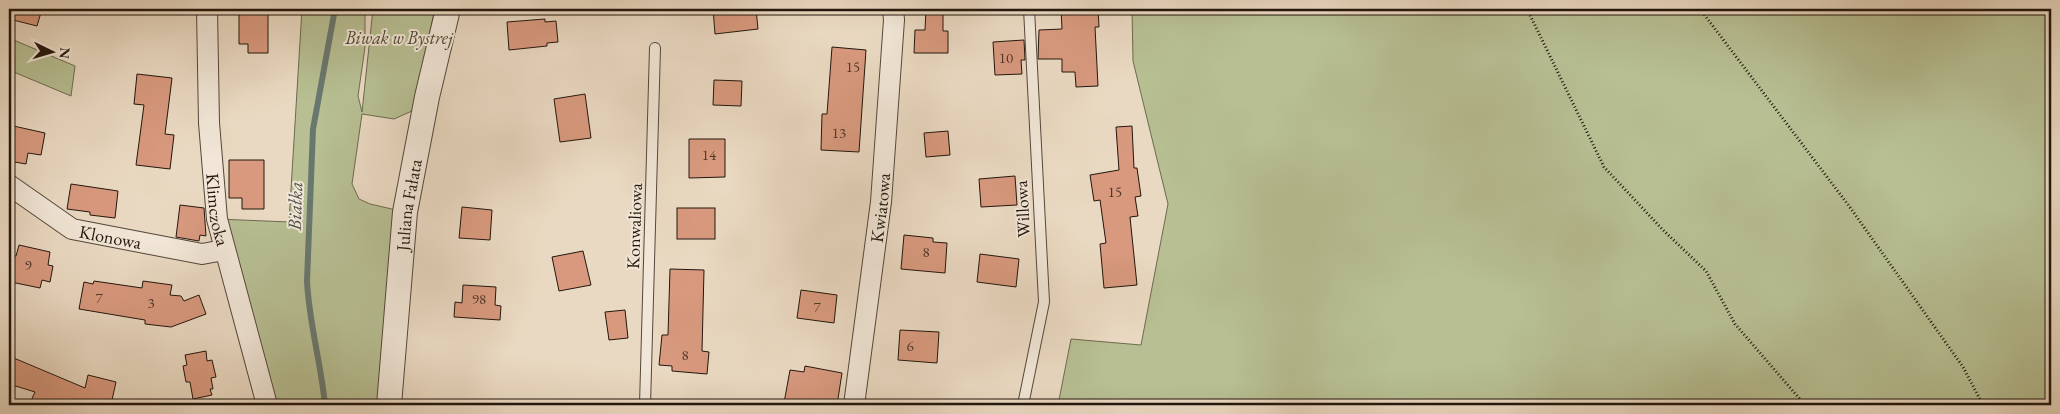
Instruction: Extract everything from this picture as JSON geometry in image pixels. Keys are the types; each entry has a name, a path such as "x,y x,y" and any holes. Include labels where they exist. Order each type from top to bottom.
{"street":[{"name":"Klimczoka","path":"207,9 209,123 217,219 267,405"},
{"name":"Juliana Fałata","path":"389,405 405,212 425,106 448,9"},
{"name":"Kwiatowa","path":"854,405 880,202 894,20 893,9"},
{"name":"Klonowa","path":"9,185 72,229 202,254 224,250"}],"lane":[{"name":"Willowa","path":"1024,405 1044,302 1028,9"},
{"name":"Konwaliowa","path":"645,405 655,48"}],"path":[{"path":"1527,9 1604,167 1663,230 1706,270 1735,324 1805,405"},
{"path":"1700,9 1849,206 1963,367 1983,405"}],"green space":[{"name":"Biwak w Bystrej","path":"302,9 365,9 365,47 358,96 362,112 373,9 435,9 412,111 394,119 362,114 352,184 359,199 370,204 405,212 389,405 267,405 217,219 289,222"},
{"path":"1132,9 2051,9 2051,405 1058,405 1071,339 1141,345 1168,204 1133,61"},
{"path":"9,38 75,66 71,96 9,70"}],"building":[{"path":"9,9 42,9 37,26 9,19"},
{"path":"713,9 756,9 758,29 715,34"},
{"path":"926,9 943,9 943,31 948,31 948,53 914,53 915,30 925,30"},
{"path":"1061,9 1098,9 1099,27 1095,27 1098,86 1076,87 1075,72 1062,72 1062,59 1038,59 1039,30 1062,29"},
{"path":"239,13 268,13 268,53 248,53 248,44 239,44"},
{"path":"545,19 545,22 556,21 558,42 547,43 547,46 509,50 507,22"},
{"path":"1024,40 1025,60 1021,60 1022,74 995,75 993,42"},
{"path":"832,47 866,50 859,152 821,150 822,114 827,114"},
{"path":"137,74 172,78 165,134 174,135 170,169 136,165 144,105 134,104"},
{"path":"714,80 742,81 741,106 713,105"},
{"path":"585,94 591,138 560,142 554,99"},
{"path":"9,125 45,133 41,155 28,153 26,164 9,161"},
{"path":"1132,126 1134,168 1137,168 1141,196 1135,197 1138,216 1130,217 1137,285 1104,288 1100,244 1106,243 1100,200 1094,201 1090,175 1119,170 1116,127"},
{"path":"948,131 950,155 926,157 924,133"},
{"path":"689,139 725,139 725,177 689,178"},
{"path":"229,160 264,160 264,209 242,209 242,198 229,198"},
{"path":"1015,176 1017,205 981,207 979,179"},
{"path":"71,184 118,191 115,218 90,215 90,212 67,209"},
{"path":"180,205 204,208 206,236 200,235 199,241 176,237"},
{"path":"462,207 492,210 490,240 459,238"},
{"path":"677,208 715,208 715,239 677,239"},
{"path":"904,235 933,238 933,242 947,243 945,273 901,269"},
{"path":"19,245 50,252 48,265 53,266 50,282 42,280 40,288 11,282 13,272 9,271 9,266 11,255 16,256"},
{"path":"583,251 591,285 559,291 552,257"},
{"path":"980,254 1019,259 1016,287 977,282"},
{"path":"670,269 704,270 702,351 709,352 707,374 672,371 672,366 659,365 662,335 668,335"},
{"path":"94,281 142,288 143,281 172,285 170,295 181,296 184,301 199,295 206,314 171,327 145,324 145,320 79,309 84,282 93,284"},
{"path":"463,285 496,287 495,305 501,306 500,320 454,317 455,302 462,303"},
{"path":"801,290 837,295 834,323 797,318"},
{"path":"625,310 628,338 609,340 605,312"},
{"path":"900,330 939,332 937,363 898,360"},
{"path":"206,351 207,361 212,360 216,377 211,378 213,389 210,389 212,395 193,399 190,382 186,382 183,366 187,365 185,355"},
{"path":"9,356 85,388 88,375 116,382 112,400 125,405 29,405 35,392 9,384"},
{"path":"805,366 842,373 837,405 784,403 790,370 804,372"}],"waterway":[{"name":"Białka","path":"325,405 307,281 313,129 335,9"}]}
